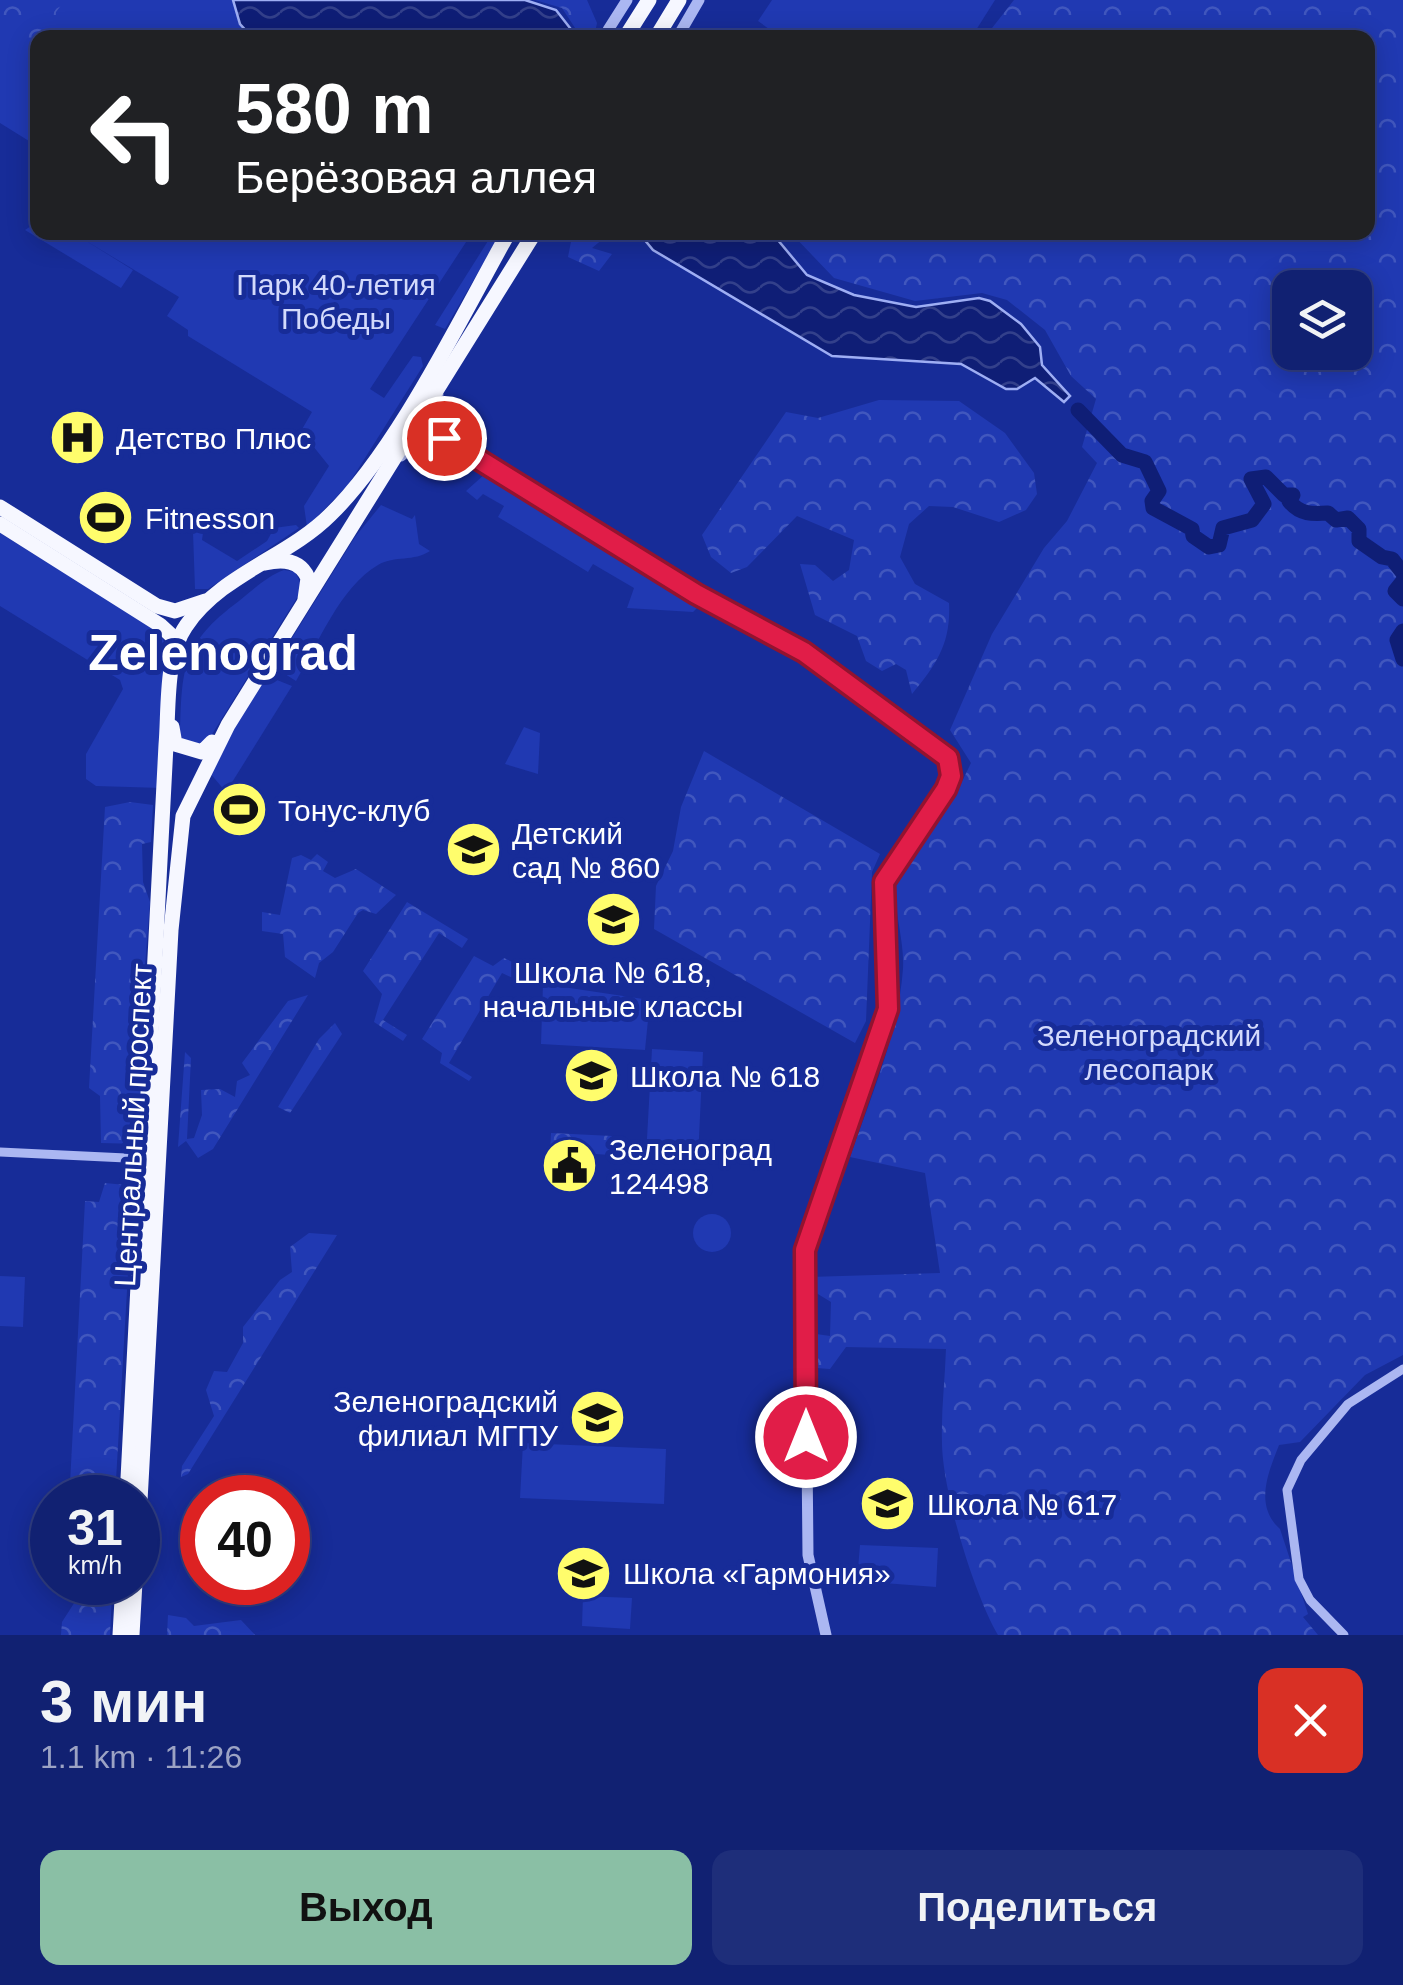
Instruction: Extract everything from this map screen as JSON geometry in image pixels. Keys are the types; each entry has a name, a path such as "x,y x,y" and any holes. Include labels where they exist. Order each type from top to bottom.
{"main road":[{"path":"630,30 649,0"},
{"path":"661,30 679,0"},
{"name":"Центральный проспект","path":"158,1077 175,644 185,626 213,598 303,538 355,486 405,413 504,240"},
{"name":"Центральный проспект","path":"129,1475 179,834 195,788 228,725 398,458 530,240"},
{"path":"0,507 156,606 175,610 213,598"},
{"path":"0,524 175,644"},
{"path":"262,564 285,561 300,566 308,578 302,608"},
{"name":"Центральный проспект","path":"170,698 172,733 175,744 184,750 202,752 228,725"},
{"path":"166,800 181,799 195,788"},
{"name":"Центральный проспект","path":"140,1475 146,1277"},
{"path":"120,1635 122,1605"},
{"path":"132,1635 134,1605"}],"street":[{"path":"608,30 627,0"},
{"path":"682,30 699,0"},
{"path":"441,386 434,416 444,438 696,594 804,652 934,744 950,767 946,789 884,882 888,1009 805,1250 808,1554 826,1635"},
{"path":"398,458 422,439 444,438"},
{"path":"0,1152 153,1159"},
{"path":"1344,1635 1310,1600 1298,1579 1287,1490 1301,1460 1348,1404 1403,1369"}],"green space":[{"path":"0,0 233,0 246,30 30,30 30,142 0,123"},
{"path":"15,0 65,0 56,12 57,30 30,30 30,49 14,50 0,44 0,9"},
{"path":"535,0 587,0 597,23 596,30 576,30 562,8"},
{"path":"772,0 995,0 976,30 770,30 758,21"},
{"name":"Зеленоградский лесопарк","path":"1014,0 1403,0 1403,1355 1365,1375 1300,1442 1279,1445 1271,1467 1267,1510 1280,1529 1308,1614 1303,1617 1318,1635 998,1635 970,1569 947,1487 942,1430 946,1349 846,1347 830,1369 817,1368 816,1334 830,1336 831,1302 813,1291 810,1277 940,1273 925,1173 850,1157 883,1064 900,993 903,957 897,875 956,794 971,763 950,730 992,634 1044,548 1067,521 1097,463 1082,447 1096,399 1071,376 1045,330 1007,300 982,293 915,301 834,278 798,240 1375,240 1375,30 990,30"},
{"name":"Парк 40-летия Победы","path":"42,240 85,240 133,270 121,288"},
{"name":"Парк 40-летия Победы","path":"85,240 467,240 370,389 384,398 413,356 421,357 423,366 348,485 307,527 304,506 329,466 301,431 312,412 188,336 188,330 167,316 179,297"},
{"path":"489,240 497,240 445,329 435,325"},
{"path":"571,240 602,240 592,248 612,254 599,271 568,257"},
{"path":"879,400 959,401 1005,433 1034,473 1037,494 1026,510 999,522 953,507 929,506 909,524 900,557 915,584 949,603 948,630 941,652 912,694 906,670 896,664 882,671 866,661 857,636 815,615 800,564 815,565 833,581 849,570 854,540 797,516 747,567 731,573 711,557 702,535 786,412 818,418"},
{"path":"486,473 698,607 693,612 627,608 634,588 593,564 588,572 498,517 504,506 483,494 477,500 466,491"},
{"path":"381,505 412,519 415,515 419,544 430,551 384,562 364,575 341,602 296,681 274,667 355,537"},
{"path":"274,528 299,528 208,589 195,589 193,532 203,533 202,540 237,561 267,541"},
{"path":"0,533 158,631 169,650 162,788 96,786 86,779 86,754 123,689 120,680 0,606"},
{"path":"284,570 295,572 303,588 206,744 190,747 180,737 181,713 184,675 195,645 220,616"},
{"path":"267,676 292,686 226,792 209,772 211,765"},
{"path":"524,727 540,733 538,774 505,764"},
{"path":"704,751 880,854 872,872 866,1021 855,1043 654,929 656,886 673,851 681,807"},
{"path":"130,802 153,805 151,842 142,844 143,882 150,902 136,1082 145,1084 141,1144 101,1143 100,1096 89,1088 105,807"},
{"path":"317,854 328,862 323,871 335,878 356,869 396,895 376,914 363,910 358,913 333,952 319,963 315,978 285,957 283,934 262,931 262,912 280,915 292,858 301,855 311,860"},
{"path":"407,902 468,939 462,948 439,933 383,1020 407,1035 403,1041 374,1022 382,994 363,971"},
{"path":"474,956 493,966 504,958 527,969 519,981 502,973 449,1063 472,1077 469,1081 440,1063 442,1053 422,1039"},
{"path":"543,984 650,1000 645,1050 541,1044"},
{"path":"308,995 213,1149 198,1158 186,1141 178,1147 185,1052 191,1058 187,1139 194,1138 202,1115 201,1090 220,1089 235,1097 237,1081 250,1075 242,1063 288,1001"},
{"path":"335,1023 342,1034 290,1113 278,1107 319,1039"},
{"path":"652,1049 703,1052 698,1159 646,1156"},
{"path":"551,1133 612,1136 611,1155 550,1151"},
{"path":"105,1183 125,1185 122,1219 131,1221 116,1475 70,1475 85,1201 99,1202"},
{"path":"712,1214 726,1219 731,1233 726,1247 712,1252 698,1247 693,1233 698,1219"},
{"path":"309,1233 337,1235 188,1474 181,1475 182,1466 214,1416 206,1390 214,1371 227,1372 243,1343 243,1327 280,1280 292,1272 290,1247"},
{"path":"0,1276 25,1277 23,1327 0,1326"},
{"path":"523,1443 666,1449 664,1504 520,1498"},
{"path":"860,1545 938,1548 936,1587 857,1581"},
{"path":"583,1596 632,1598 630,1629 582,1626"},
{"path":"73,1605 111,1605 110,1635 61,1635 62,1622"},
{"path":"168,1615 186,1618 194,1626 241,1620 255,1635 167,1635"}],"water":[{"path":"233,0 525,0 556,10 572,30 246,30"},
{"path":"645,240 778,240 807,275 854,295 916,307 979,298 990,301 1021,324 1040,347 1042,365 1070,396 1064,402 1035,378 1017,389 1006,389 961,364 832,356 653,250"}],"waterway":[{"path":"1078,410 1122,455 1145,462 1159,491 1152,501 1153,508 1192,529 1193,536 1209,547 1219,545 1223,528 1252,520 1264,504 1251,479 1266,477 1284,495 1293,495 1289,501 1298,509 1328,513 1336,520 1348,518 1359,529 1359,541 1382,557 1392,559 1403,573"},
{"path":"1403,581 1395,591 1403,599"},
{"path":"1403,631 1397,640 1403,659"}],"place":[{"name":"Детство Плюс","path":"77,438"},
{"name":"Fitnesson","path":"106,518"},
{"name":"Тонус-клуб","path":"239,810"},
{"name":"Детский сад № 860","path":"473,850"},
{"name":"Школа № 618, начальные классы","path":"613,919"},
{"name":"Школа № 618","path":"591,1076"},
{"name":"Зеленоград 124498","path":"570,1166"},
{"name":"Зеленоградский филиал МГПУ","path":"597,1418"},
{"name":"Школа № 617","path":"888,1504"},
{"name":"Школа «Гармония»","path":"584,1573"}],"district":[{"name":"Zelenograd","path":"223,653"}],"route":[{"path":"444,438 696,594 804,652 869,696 948,758 951,776 946,789 884,882 888,1009 809,1229 805,1250 806,1437"}]}
